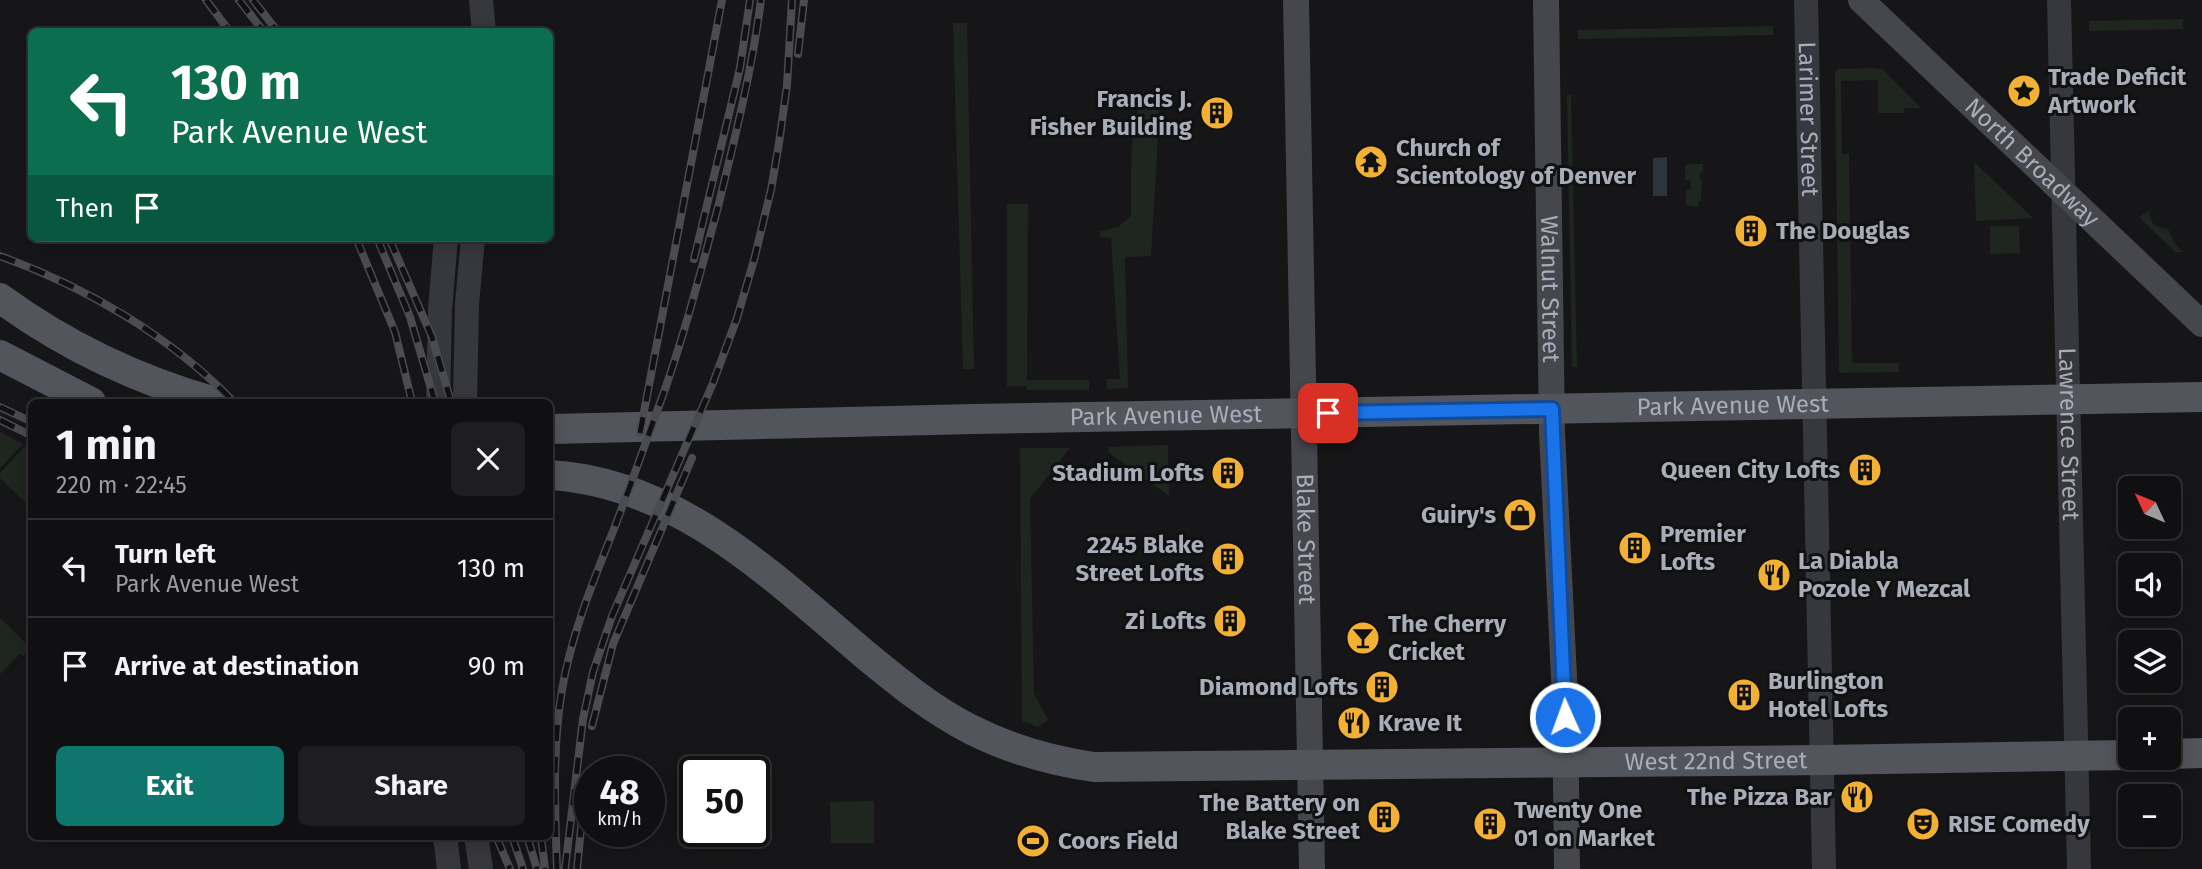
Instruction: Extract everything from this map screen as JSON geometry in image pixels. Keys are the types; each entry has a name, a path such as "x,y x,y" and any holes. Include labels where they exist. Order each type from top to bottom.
{"main road":[{"name":"Blake Street","path":"1296,0 1312,869"},
{"name":"Walnut Street","path":"1546,0 1552,409 1566,763 1567,869"},
{"name":"North Broadway","path":"1861,0 2202,324"},
{"path":"0,298 46,329 85,350 146,379 206,399"},
{"path":"0,355 85,399"},
{"name":"Park Avenue West","path":"553,429 2202,397"},
{"name":"West 22nd Street","path":"553,475 604,483 642,495 679,512 754,562 886,671 943,713 970,729 1029,753 1060,762 1094,767 1310,766 2118,755"},
{"path":"2181,754 2202,753"}],"street":[{"name":"Larimer Street","path":"1806,0 1824,869"},
{"name":"Lawrence Street","path":"2059,0 2079,869"},
{"path":"475,28 481,1"},
{"path":"481,1 484,28"},
{"path":"438,399 440,310 446,242"},
{"path":"465,399 467,304 473,242"},
{"path":"445,840 449,869"},
{"path":"477,840 481,869"}],"shaded area":[{"path":"2183,19 2183,29 2089,31 2089,21"},
{"path":"953,23 967,23 974,369 963,369"},
{"path":"1773,26 1773,35 1578,39 1578,30"},
{"path":"1838,69 1883,70 1921,108 1904,108 1904,113 1878,113 1878,80 1841,81 1842,154 1849,154 1852,363 1899,363 1899,372 1839,373 1835,73"},
{"path":"1157,86 1161,86 1151,256 1125,257 1128,388 1107,389 1107,379 1120,379 1111,238 1100,237 1100,231 1118,227 1131,216 1135,126 1142,102"},
{"path":"1567,95 1571,95 1577,367 1572,367"},
{"path":"1667,157 1667,196 1653,196 1653,158"},
{"path":"1974,162 2033,218 1976,221"},
{"path":"1703,164 1700,180 1703,201 1699,201 1698,207 1686,205 1686,190 1691,189 1690,180 1685,180 1685,173 1690,173 1685,172 1685,166"},
{"path":"1007,204 1028,204 1027,380 1089,380 1089,390 1027,390 1026,386 1007,386"},
{"path":"2150,210 2152,222 2168,229 2175,244 2183,252 2175,252 2139,217"},
{"path":"1990,226 2019,226 2020,253 1990,254"},
{"path":"0,432 23,444 0,468"},
{"path":"1168,445 1169,496 1109,453 1108,447"},
{"path":"25,446 28,448 28,505 0,478 0,473"},
{"path":"1020,448 1070,448 1030,499 1034,693 1048,720 1038,727 1022,721"},
{"path":"0,618 28,645 28,651 23,656 20,654 0,674"},
{"path":"874,801 874,843 831,843 830,802"}],"railway":[{"path":"206,0 227,28"},
{"path":"239,0 261,28"},
{"path":"253,0 275,28"},
{"path":"640,433 722,0"},
{"path":"694,259 740,68 750,0"},
{"path":"557,869 555,757 566,670 583,610 663,395 686,325 737,130 761,0"},
{"path":"565,869 583,719 593,672 612,616 713,383 737,318 754,260 779,143 787,85 792,0"},
{"path":"798,54 804,0"},
{"path":"358,242 395,332 411,399"},
{"path":"379,242 410,317 434,399"},
{"path":"391,242 432,337 450,399"},
{"path":"0,256 64,283 125,316 183,356 231,399"},
{"path":"0,407 28,420"},
{"path":"0,420 28,434"},
{"path":"592,726 613,644 692,458"},
{"path":"498,840 510,869"},
{"path":"513,840 523,869"},
{"path":"528,840 537,869"},
{"path":"541,840 545,869"},
{"path":"577,869 579,847"}],"place":[{"name":"Trade Deficit Artwork","path":"2024,91"},
{"name":"Francis J. Fisher Building","path":"1217,113"},
{"name":"Church of Scientology of Denver","path":"1371,162"},
{"name":"The Douglas","path":"1751,231"},
{"name":"Queen City Lofts","path":"1865,470"},
{"name":"Stadium Lofts","path":"1228,473"},
{"name":"Guiry's","path":"1520,515"},
{"name":"Premier Lofts","path":"1635,548"},
{"name":"2245 Blake Street Lofts","path":"1228,559"},
{"name":"La Diabla Pozole Y Mezcal","path":"1774,575"},
{"name":"Zi Lofts","path":"1230,621"},
{"name":"The Cherry Cricket","path":"1363,638"},
{"name":"Diamond Lofts","path":"1382,687"},
{"name":"Burlington Hotel Lofts","path":"1744,695"},
{"name":"Krave It","path":"1354,723"},
{"name":"The Pizza Bar","path":"1857,797"},
{"name":"The Battery on Blake Street","path":"1384,817"},
{"name":"Twenty One 01 on Market","path":"1490,824"},
{"name":"RISE Comedy","path":"1923,824"},
{"name":"Coors Field","path":"1033,841"}],"route":[{"path":"1328,413 1552,409 1565,717"}]}
